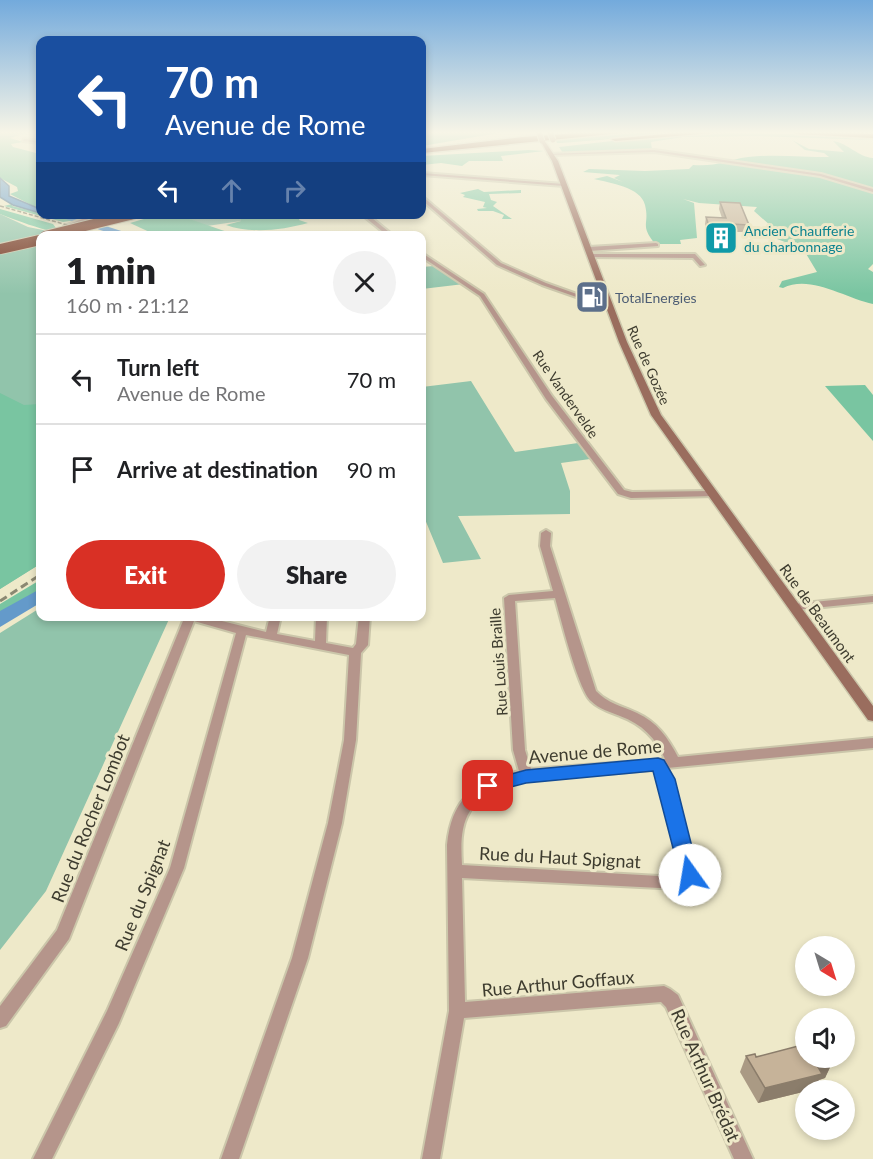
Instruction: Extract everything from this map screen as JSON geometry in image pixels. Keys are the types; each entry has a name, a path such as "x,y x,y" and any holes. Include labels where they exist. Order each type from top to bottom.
{"highway":[{"path":"68,231 123,219"},
{"path":"81,231 126,219"},
{"path":"0,247 36,240"}],"main road":[{"name":"Rue de Gozée","path":"564,186 646,397 737,528"},
{"name":"Rue de Beaumont","path":"737,528 873,716"}],"street":[{"path":"426,201 498,264 610,307"},
{"path":"58,231 88,219"},
{"path":"370,219 385,231"},
{"path":"0,254 36,241"},
{"path":"590,253 656,245"},
{"path":"590,253 694,256 702,266"},
{"name":"Rue Vandervelde","path":"426,258 482,295 549,397 621,492 631,495 712,494"},
{"path":"546,533 544,546 594,698 609,709 640,719 654,730 664,743 674,763"},
{"name":"Rue Louis Braille","path":"526,776 519,750 509,598 559,594"},
{"path":"794,607 873,599"},
{"name":"Rue du Rocher Lombot","path":"0,1020 63,934 189,621"},
{"path":"212,621 272,636 355,652"},
{"path":"272,636 275,621"},
{"path":"320,645 322,621"},
{"path":"230,1159 300,958 335,823 350,740 355,652 362,645 364,621"},
{"name":"Rue du Spignat","path":"42,1159 113,1017 177,868 234,625"},
{"name":"Avenue de Rome","path":"431,1159 457,1011 456,819 466,804 488,786 526,776 873,743"},
{"name":"Rue du Haut Spignat","path":"455,871 679,883 690,875 666,779 658,764"},
{"name":"Rue Arthur Goffaux","path":"457,1011 664,994"},
{"name":"Rue Arthur Brédat","path":"664,994 672,1001 744,1159"}],"green space":[{"path":"15,186 36,186 36,207 10,194 18,191"},
{"path":"622,186 873,186 873,264 868,269 873,272 873,304 816,285 793,284 783,288 779,287 782,281 817,272 802,247 780,244 785,242 777,239 781,235 754,211 757,207 699,203 683,199 694,203 697,238 680,240 681,244 655,244 647,232 645,205 642,199 638,194"},
{"path":"478,189 484,192 521,190 521,193 489,194 491,200 497,202 493,206 512,219 502,219 504,215 493,211 478,211 477,209 487,208 483,207 485,202 463,197 465,195 460,193"},
{"path":"12,204 12,206 33,211 36,209 36,215 4,206"},
{"path":"0,209 72,231 45,229 0,214"},
{"path":"0,214 28,227 48,231 36,231 36,566 0,589"},
{"path":"52,219 76,220 63,222"},
{"path":"144,219 190,219 224,231 147,231 130,223"},
{"path":"189,219 241,219 241,221 207,226"},
{"path":"240,219 300,219 308,223 267,230 235,228 226,225 241,221"},
{"path":"434,266 464,284 426,289 426,267"},
{"path":"471,381 515,452 578,443 590,459 561,463 570,491 570,514 458,516 481,559 443,563 426,522 426,387"},
{"path":"865,385 873,395 873,441 825,386"},
{"path":"0,393 24,405 36,404 36,566 0,589"},
{"path":"36,582 36,592 0,614 0,604"},
{"path":"36,610 36,621 168,621 46,891 0,950 0,633"}],"water":[{"path":"0,186 9,186 9,196 36,207 36,212 13,205 0,197"}],"building":[{"path":"720,202 740,203 749,225 732,224 735,233 711,232 706,217 726,218"},
{"path":"795,1047 795,1068 819,1068 822,1074 765,1088 746,1056 755,1054 756,1057"}],"waterway":[{"path":"72,219 114,231"},
{"path":"0,620 36,598"}],"railway":[{"path":"0,206 36,216"},
{"path":"46,219 88,231"},
{"path":"0,601 36,578"}],"place":[{"name":"Ancien Chaufferie du charbonnage","path":"721,238"},
{"name":"TotalEnergies","path":"592,297"}],"route":[{"path":"488,786 526,776 658,764 666,779 690,875"}]}
